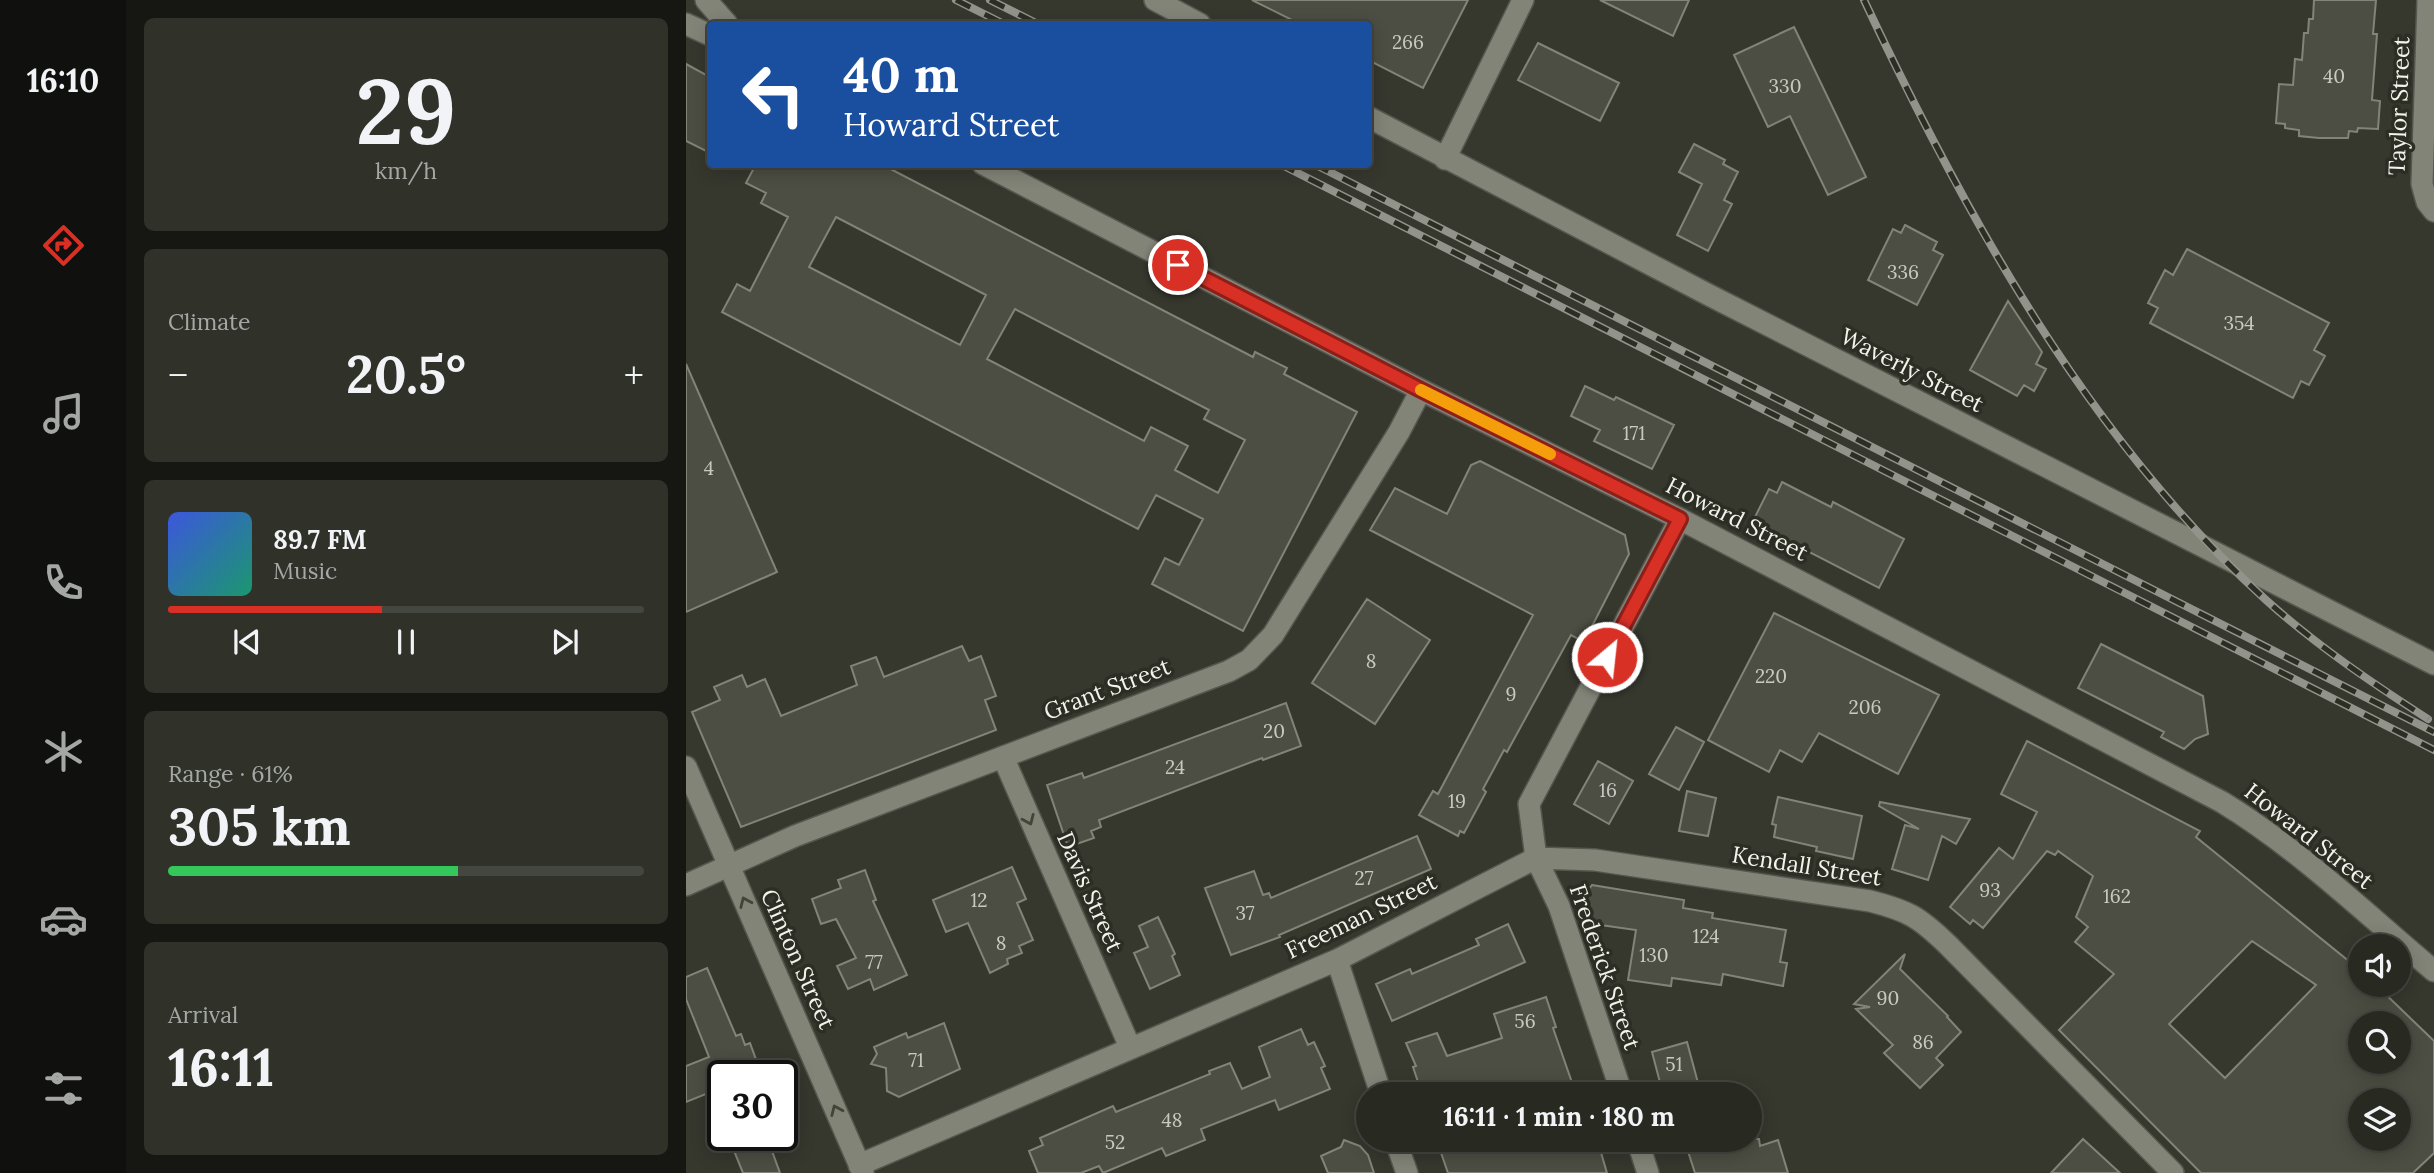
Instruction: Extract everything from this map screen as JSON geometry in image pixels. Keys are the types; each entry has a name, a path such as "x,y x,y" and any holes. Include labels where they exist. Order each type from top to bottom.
{"street":[{"path":"706,0 724,21"},
{"path":"1156,0 1194,21"},
{"path":"1445,159 1523,0"},
{"name":"Taylor Street","path":"2428,0 2422,184 2427,202 2434,211"},
{"path":"686,24 707,34"},
{"name":"Waverly Street","path":"1372,119 1891,389 2434,664"},
{"name":"Howard Street","path":"991,168 1421,390 1680,519 2222,802 2258,824 2294,852 2434,971"},
{"name":"Grant Street","path":"686,885 795,836 1229,671 1259,652 1273,635 1399,432 1421,390"},
{"path":"1536,858 1529,804 1680,519"},
{"name":"Davis Street","path":"1003,757 1130,1047"},
{"name":"Clinton Street","path":"686,767 861,1169"},
{"name":"Freeman Street","path":"861,1169 1130,1047 1337,960 1536,858"},
{"name":"Frederick Street","path":"1536,858 1559,906 1618,1082"},
{"name":"Kendall Street","path":"1536,858 1609,862 1870,901 1900,909 1922,921 1948,944 2173,1173"},
{"path":"1337,960 1377,1082"},
{"path":"1399,1152 1406,1173"},
{"path":"1641,1152 1648,1173"}],"building":[{"path":"1252,0 1468,0 1423,88 1372,62 1372,21 1294,21"},
{"path":"1600,0 1689,0 1673,36"},
{"path":"2314,0 2376,0 2373,34 2377,34 2372,100 2380,101 2378,129 2358,128 2357,132 2349,131 2348,138 2319,138 2299,136 2299,130 2285,128 2285,124 2276,123 2279,84 2293,85 2295,59 2302,60 2304,33 2308,33 2309,19 2313,19"},
{"path":"1794,27 1866,177 1828,195 1790,116 1768,127 1734,55"},
{"path":"1538,43 1619,83 1600,121 1518,80"},
{"path":"686,64 707,75 707,152 686,141"},
{"path":"1694,144 1725,160 1723,164 1738,172 1724,200 1732,204 1708,251 1677,235 1702,184 1679,172"},
{"path":"754,168 889,168 1253,357 1255,352 1287,368 1284,374 1357,412 1243,631 1152,584 1165,558 1179,565 1203,519 1156,495 1138,529 722,312 737,284 750,291 788,217 761,203 766,193 746,183","holes":["836,217 986,295 960,345 809,267","1015,309 1209,410 1204,419 1245,440 1218,493 1175,470 1188,446 1151,427 1144,441 987,359"]},
{"path":"1905,225 1937,242 1933,250 1943,255 1917,305 1868,280 1893,229 1901,233"},
{"path":"2187,249 2329,323 2314,350 2325,356 2309,385 2301,381 2293,398 2150,323 2158,308 2148,303 2165,270 2173,275"},
{"path":"2008,301 2042,352 2036,364 2046,369 2034,391 2024,385 2017,396 1970,370"},
{"path":"686,364 777,572 686,612"},
{"path":"1585,386 1614,400 1616,397 1674,425 1652,469 1594,441 1600,430 1571,416"},
{"path":"1480,461 1625,535 1629,554 1584,642 1571,635 1507,752 1504,750 1464,833 1460,831 1458,836 1419,815 1433,791 1438,794 1533,615 1370,530 1395,488 1447,514 1471,465"},
{"path":"1782,482 1831,507 1833,502 1904,539 1879,588 1759,526 1762,521 1755,517 1769,489 1777,493"},
{"path":"1367,599 1430,640 1375,724 1312,683"},
{"path":"1774,613 1939,695 1898,774 1819,733 1802,762 1780,750 1769,772 1708,740"},
{"path":"2101,644 2203,696 2208,734 2195,739 2184,749 2161,737 2164,732 2078,688"},
{"path":"962,646 969,661 981,656 996,696 985,700 996,730 741,827 692,712 720,700 714,687 742,675 747,687 765,679 781,716 857,685 851,666 876,657 884,677"},
{"path":"1286,703 1301,746 1263,760 1262,758 1099,820 1101,827 1091,831 1094,838 1068,847 1047,785 1082,773 1084,778"},
{"path":"1676,727 1704,742 1679,790 1649,774"},
{"path":"2027,741 2200,831 2196,837 2348,960 2348,997 2388,997 2403,1011 2348,1011 2348,1074 2411,1074 2411,1019 2434,1041 2434,1153 2413,1173 2201,1173 2059,1030 2114,974 2075,942 2088,927 2076,917 2093,876 2058,851 2055,855 2047,851 1983,928 1973,920 1970,924 1950,907 1999,848 2013,859 2037,812 2001,794","holes":["2252,941 2316,985 2225,1078 2169,1024"]},
{"path":"1598,761 1633,781 1609,824 1574,804"},
{"path":"1687,791 1716,798 1708,836 1679,831"},
{"path":"1778,797 1862,816 1853,859 1816,851 1817,847 1774,837 1776,825 1772,824"},
{"path":"1880,802 1970,819 1956,844 1942,836 1928,880 1892,869 1905,825 1919,829 1879,806"},
{"path":"1417,836 1431,869 1279,935 1280,937 1231,955 1205,888 1254,871 1263,895 1269,893 1271,898"},
{"path":"1012,867 1026,899 1017,903 1033,940 1019,946 1022,953 1007,959 1008,964 990,973 968,923 946,932 933,900"},
{"path":"865,870 876,900 873,901 907,975 874,990 870,979 848,989 837,966 856,958 836,919 821,924 812,899 841,888 838,880"},
{"path":"1592,885 1684,900 1683,908 1713,913 1712,918 1786,930 1780,962 1787,963 1783,986 1723,974 1721,985 1672,978 1671,986 1628,980 1636,930 1587,923 1582,898"},
{"path":"1158,917 1175,954 1172,956 1180,975 1150,989 1134,953 1148,947 1139,926"},
{"path":"1508,924 1525,962 1392,1021 1376,984 1410,969 1412,974 1479,945 1476,939"},
{"path":"1905,954 1900,969 1961,1032 1936,1058 1943,1065 1920,1088 1884,1053 1893,1045 1856,1009 1870,1007 1854,1004"},
{"path":"707,968 736,1036 741,1034 745,1045 750,1043 756,1060 707,1060 707,1093 686,1102 686,1066 709,1057 686,999 686,977"},
{"path":"1546,997 1556,1027 1553,1028 1572,1082 1418,1082 1413,1067 1416,1066 1406,1043 1437,1033 1447,1056 1502,1038 1494,1014"},
{"path":"944,1023 960,1069 899,1097 887,1091 886,1068 871,1064 877,1054 874,1047 906,1033 908,1038"},
{"path":"1301,1029 1308,1045 1314,1042 1325,1066 1321,1068 1330,1089 1279,1110 1275,1100 1201,1129 1205,1140 1166,1156 1162,1148 1103,1173 1099,1166 1081,1173 1038,1173 1029,1151 1043,1145 1040,1138 1113,1106 1116,1112 1210,1074 1209,1071 1230,1063 1242,1089 1270,1077 1259,1047"},
{"path":"1687,1042 1698,1082 1660,1082 1652,1052"},
{"path":"2083,1139 2120,1173 2051,1173"},
{"path":"1344,1140 1356,1144 1356,1152 1365,1152 1368,1155 1374,1173 1328,1173 1321,1156 1341,1147"},
{"path":"1778,1140 1788,1173 1695,1173 1688,1152 1762,1152 1762,1145"},
{"path":"734,1151 772,1151 780,1173 743,1173"},
{"path":"1441,1152 1601,1152 1607,1173 1448,1173"}],"railway":[{"path":"956,0 998,21"},
{"path":"990,0 1032,21"},
{"path":"1864,0 1944,162 1989,242 2036,320 2087,396 2142,468 2202,537 2266,600 2345,663 2428,719"},
{"path":"1288,168 2434,750"},
{"path":"1322,168 2434,732"}],"slow traffic":[{"path":"1421,390 1550,454"}],"route":[{"path":"1178,265 1680,519 1607,657"}]}
